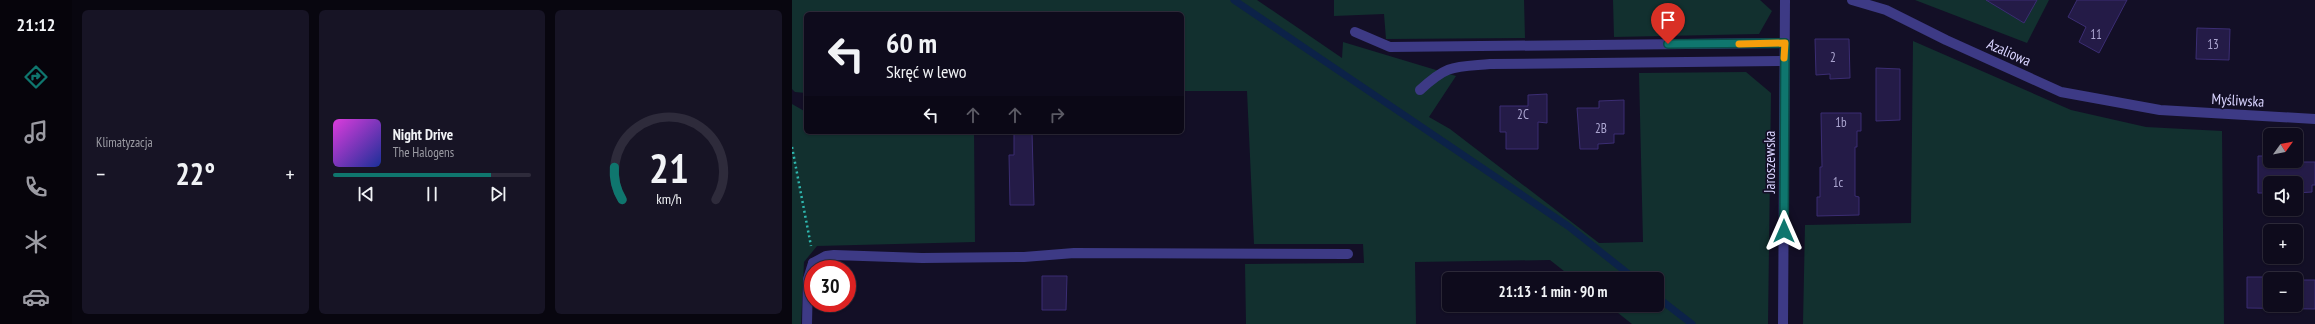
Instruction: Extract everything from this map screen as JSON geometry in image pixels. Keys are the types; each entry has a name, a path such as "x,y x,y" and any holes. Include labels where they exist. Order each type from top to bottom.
{"street":[{"name":"Jaroszewska","path":"1783,324 1785,0"},
{"name":"Azaliowa","path":"1852,0 1886,10 1946,40 2061,92 2160,110"},
{"path":"1355,32 1390,47 1785,43"},
{"path":"1420,90 1436,75 1450,68 1490,64 1784,61"},
{"name":"Myśliwska","path":"2160,110 2315,119"},
{"path":"819,260 826,256 834,255 922,258 1024,258 1074,253 1348,254"},
{"path":"807,312 807,324"}],"path":[{"path":"792,147 812,260"}],"green space":[{"path":"792,0 1257,0 1342,58 1343,42 1456,76 1429,117 1450,129 1599,243 1643,242 1639,73 1746,72 1771,93 1768,324 1632,324 1617,312 1664,312 1664,272 1565,272 1550,260 1415,262 1416,324 1246,324 1245,264 1364,263 1363,244 1254,244 1247,91 1184,91 1184,12 804,12 804,93 795,92 792,89"},
{"path":"1334,0 1524,0 1525,38 1386,39 1384,14 1334,16"},
{"path":"1613,0 1760,0 1772,11 1759,34 1614,37"},
{"path":"1915,0 2049,0 2027,43"},
{"path":"1913,41 2071,110 2146,127 2222,131 2224,324 1803,324 1805,225 1911,223"},
{"path":"792,104 804,111 804,134 974,134 975,242 817,246 804,260 801,324 792,324"}],"building":[{"path":"1986,0 2037,0 2024,23"},
{"path":"2077,0 2127,0 2099,53 2079,42 2086,27 2068,17"},
{"path":"2197,28 2230,29 2229,60 2196,59"},
{"path":"1815,39 1849,39 1850,78 1830,79 1830,74 1816,75"},
{"path":"1876,68 1900,69 1900,120 1876,121"},
{"path":"1547,94 1547,123 1538,122 1538,149 1506,149 1506,132 1500,132 1500,106 1528,106 1528,95"},
{"path":"1624,100 1624,134 1614,134 1614,143 1598,144 1598,149 1580,149 1577,108 1599,108 1599,101"},
{"path":"1821,113 1861,113 1861,131 1857,131 1857,147 1855,147 1855,196 1859,197 1859,215 1817,216 1817,197 1820,197 1820,167 1822,167"},
{"path":"1014,134 1032,134 1034,205 1010,205 1009,155 1014,155"},
{"path":"2258,156 2263,156 2263,168 2303,168 2303,162 2315,162 2315,185 2312,185 2312,192 2303,193 2303,176 2263,176 2263,193 2258,193"},
{"path":"1042,276 1067,276 1066,310 1042,310"},
{"path":"2247,277 2263,277 2263,308 2247,308"},
{"path":"2303,280 2315,280 2315,309 2303,309"}],"waterway":[{"path":"1234,0 1568,226 1626,272"},
{"path":"1664,302 1692,324"}],"slow traffic":[{"path":"1739,44 1785,43 1784,58"}],"route":[{"path":"1668,44 1785,43 1784,231"}]}
